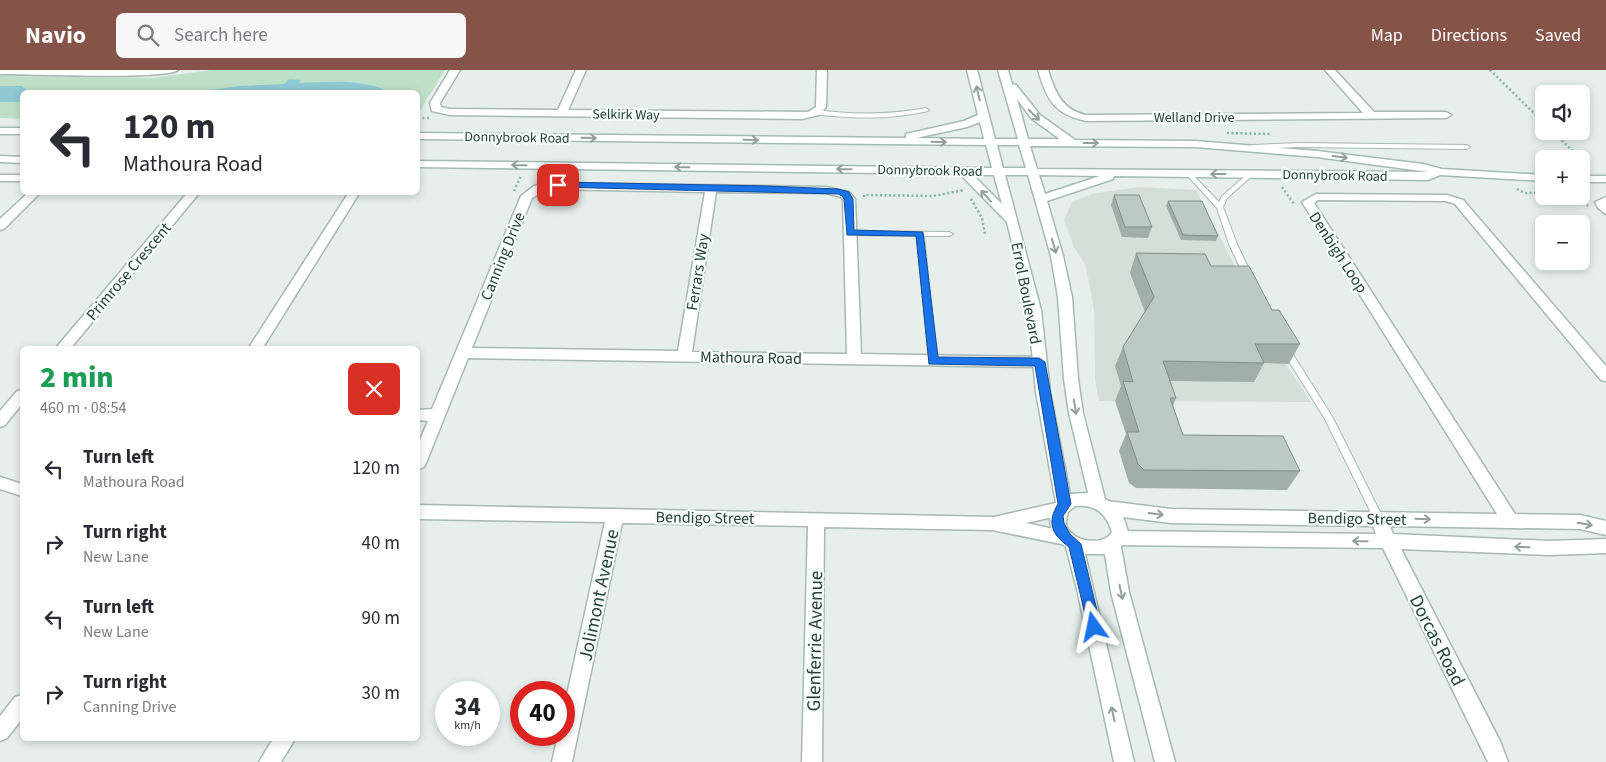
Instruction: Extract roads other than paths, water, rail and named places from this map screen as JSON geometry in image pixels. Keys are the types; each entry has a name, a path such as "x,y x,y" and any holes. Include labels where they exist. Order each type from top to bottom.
{"street":[{"path":"0,71 146,72 173,70"},
{"name":"Selkirk Way","path":"455,70 435,102 436,109 450,112 802,116 816,112"},
{"path":"562,113 581,70"},
{"path":"816,112 821,107 822,70"},
{"name":"Errol Boulevard","path":"972,70 1012,220 1039,334 1039,362 1062,507 1057,524 1070,541 1086,588 1124,762"},
{"name":"Welland Drive","path":"1043,70 1052,94 1063,110 1067,114 1086,118 1446,115"},
{"path":"1330,70 1372,116"},
{"path":"1004,74 1036,117 1071,142"},
{"name":"Errol Boulevard","path":"1004,74 1057,256 1065,298 1071,379 1076,413 1103,505 1119,523 1120,531 1115,541 1120,592 1164,762"},
{"path":"890,141 922,132 967,124 983,117"},
{"path":"0,131 20,131"},
{"name":"Donnybrook Road","path":"420,136 1196,144 1423,167 1441,172 1535,177"},
{"path":"0,159 20,160"},
{"name":"Donnybrook Road","path":"420,164 1428,177 1441,172"},
{"path":"962,170 1012,220"},
{"path":"1041,199 1130,173"},
{"path":"0,178 20,178"},
{"path":"1590,179 1606,179"},
{"name":"Canning Drive","path":"420,457 530,193 538,188 558,185 826,190 846,194 849,199 854,359"},
{"name":"Ferrars Way","path":"684,356 711,188"},
{"path":"0,226 33,195"},
{"name":"Primrose Crescent","path":"65,346 192,195"},
{"path":"257,346 353,195"},
{"name":"Denbigh Loop","path":"1511,522 1308,202 1316,197 1329,197 1447,198 1459,202 1606,376"},
{"path":"1606,200 1601,202 1606,210"},
{"name":"Mathoura Road","path":"463,353 1039,362"},
{"path":"0,421 20,397"},
{"path":"420,415 436,415"},
{"path":"0,483 20,489"},
{"path":"1062,507 1080,499 1103,505"},
{"name":"Bendigo Street","path":"1103,505 1171,516 1580,522 1606,528"},
{"name":"Bendigo Street","path":"992,523 1062,507"},
{"name":"Bendigo Street","path":"420,512 992,523 1070,541"},
{"name":"Jolimont Avenue","path":"562,762 615,515"},
{"name":"Dorcas Road","path":"1378,518 1493,748 1498,762"},
{"name":"Glenferrie Avenue","path":"812,762 816,520"},
{"path":"1070,541 1095,550 1104,548 1115,541"},
{"name":"Bendigo Street","path":"1115,541 1388,541 1550,548 1606,546"},
{"path":"0,731 20,706"},
{"path":"269,762 284,741"}],"lane":[{"path":"816,112 833,115 895,116 926,110"},
{"name":"Donnybrook Road","path":"1247,148 1299,145 1467,147"},
{"path":"1189,174 1220,207 1233,244 1254,287"},
{"path":"1220,207 1224,196 1251,174"},
{"path":"850,233 949,234"},
{"path":"920,234 933,361"},
{"path":"1279,338 1329,418 1378,518"}],"water":[{"path":"289,79 301,80 299,83 352,82 383,89 208,90 284,84"},
{"path":"0,86 22,86 28,90 20,90 20,102 0,102"}]}
